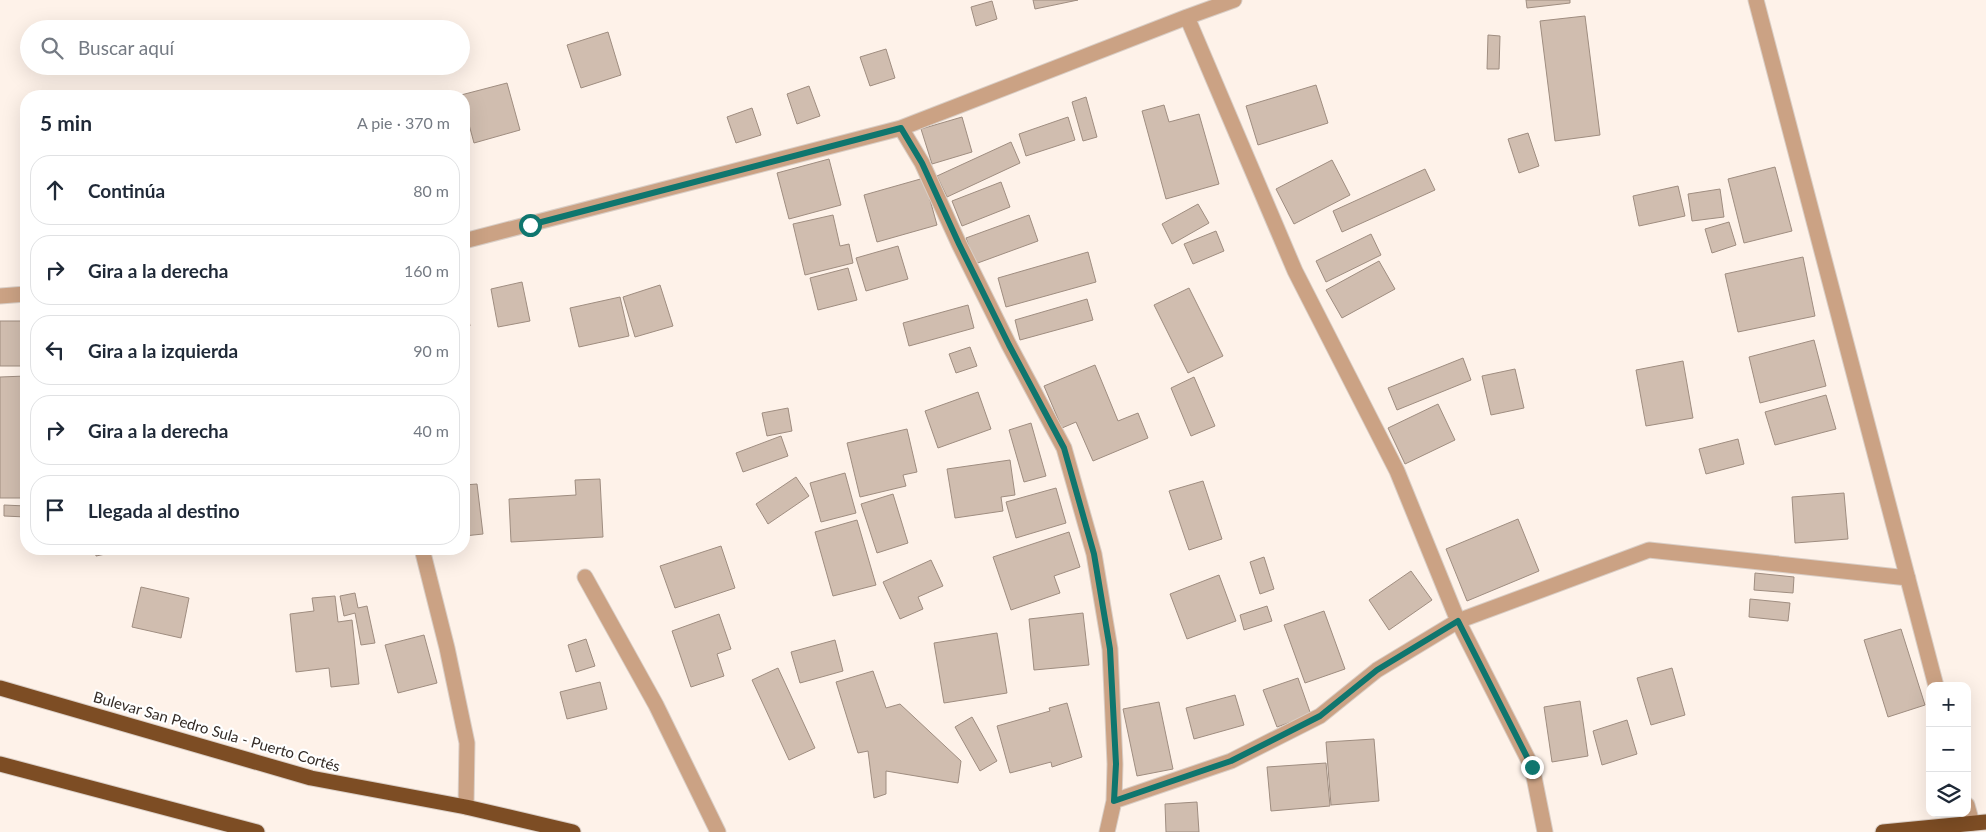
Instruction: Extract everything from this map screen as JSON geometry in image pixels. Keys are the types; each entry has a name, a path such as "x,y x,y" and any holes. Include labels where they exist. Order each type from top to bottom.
{"highway":[{"name":"Bulevar San Pedro Sula - Puerto Cortés","path":"0,688 311,778 466,807 573,832"},
{"path":"0,764 257,832"},
{"path":"1883,832 1979,822"}],"street":[{"path":"470,238 901,128 1234,0"},
{"path":"1756,0 1935,682"},
{"path":"1187,17 1295,271 1397,471 1458,621 1532,767 1545,832"},
{"path":"901,128 922,163 959,244 1009,345 1064,448 1094,554 1110,649 1116,764 1114,801 1107,832"},
{"path":"0,296 20,294"},
{"path":"1114,801 1231,761 1320,716 1377,670 1458,621 1649,550 1908,578"},
{"path":"424,555 447,648 467,743 466,807"},
{"path":"585,578 656,705 718,832"},
{"path":"1971,811 1979,822"}],"building":[{"path":"1033,0 1078,0 1035,9"},
{"path":"1526,0 1570,0 1570,3 1527,8"},
{"path":"992,1 997,19 976,26 971,7"},
{"path":"1585,16 1600,135 1555,141 1540,21"},
{"path":"608,32 621,75 581,88 567,45"},
{"path":"1488,35 1500,36 1499,69 1487,69"},
{"path":"886,49 895,78 870,86 860,57"},
{"path":"507,83 520,130 474,143 470,128 470,93"},
{"path":"1316,85 1328,123 1258,145 1246,106"},
{"path":"809,86 820,116 797,124 787,94"},
{"path":"1086,97 1097,137 1083,141 1072,102"},
{"path":"1164,105 1169,122 1199,114 1219,184 1166,199 1142,111"},
{"path":"752,108 761,135 736,143 727,117"},
{"path":"962,117 972,152 932,164 921,129"},
{"path":"1068,117 1075,140 1026,156 1019,134"},
{"path":"1528,133 1539,166 1519,173 1508,139"},
{"path":"1011,142 1020,163 947,197 937,176"},
{"path":"829,159 841,205 789,219 777,173"},
{"path":"1332,160 1350,195 1294,224 1276,189"},
{"path":"1775,167 1792,231 1744,243 1728,179"},
{"path":"1425,169 1435,190 1342,232 1333,211"},
{"path":"924,178 937,225 877,242 864,195"},
{"path":"1001,182 1010,207 962,226 952,201"},
{"path":"1678,186 1685,216 1639,226 1633,196"},
{"path":"1720,189 1724,217 1692,221 1688,194"},
{"path":"1198,204 1209,223 1172,244 1162,224"},
{"path":"833,215 840,246 849,244 853,263 805,275 793,224"},
{"path":"1029,215 1038,241 975,264 966,238"},
{"path":"1729,222 1736,245 1712,253 1705,229"},
{"path":"1216,231 1224,251 1193,264 1184,244"},
{"path":"1371,234 1381,255 1326,282 1316,261"},
{"path":"898,246 908,279 866,291 856,258"},
{"path":"1088,252 1096,282 1006,307 998,278"},
{"path":"1803,257 1815,316 1738,332 1725,274"},
{"path":"1379,261 1395,289 1342,318 1326,290"},
{"path":"848,268 857,300 818,310 810,278"},
{"path":"522,282 530,321 498,327 491,289"},
{"path":"660,285 673,326 635,337 623,297"},
{"path":"1189,288 1223,356 1188,373 1154,305"},
{"path":"620,297 629,336 579,347 570,308"},
{"path":"1087,299 1093,320 1020,340 1015,320"},
{"path":"968,305 974,328 909,346 903,323"},
{"path":"0,321 20,321 20,366 0,366"},
{"path":"1814,340 1826,386 1760,403 1749,357"},
{"path":"970,347 977,366 956,373 949,354"},
{"path":"1463,358 1471,380 1397,410 1388,388"},
{"path":"1683,361 1693,418 1646,426 1636,370"},
{"path":"1095,365 1118,421 1138,413 1148,438 1093,461 1076,422 1062,428 1044,386"},
{"path":"1515,369 1524,408 1491,415 1482,376"},
{"path":"20,376 20,498 0,498 0,377"},
{"path":"1194,377 1215,426 1191,436 1171,388"},
{"path":"978,392 991,429 938,448 925,411"},
{"path":"1826,395 1836,429 1775,445 1765,412"},
{"path":"1438,404 1455,440 1405,464 1388,428"},
{"path":"788,408 792,431 767,436 762,413"},
{"path":"1031,423 1046,476 1024,482 1009,430"},
{"path":"907,429 917,472 903,475 906,486 860,497 847,443"},
{"path":"781,436 788,456 743,472 736,453"},
{"path":"1738,439 1744,464 1706,474 1699,449"},
{"path":"1010,460 1015,495 1001,497 1003,511 955,518 947,469"},
{"path":"845,473 856,513 821,522 810,483"},
{"path":"796,477 809,496 768,524 756,504"},
{"path":"600,479 603,537 511,542 509,499 576,495 575,480"},
{"path":"1203,481 1222,539 1189,550 1169,491"},
{"path":"477,484 483,534 470,535 470,485"},
{"path":"1056,488 1066,523 1016,538 1006,502"},
{"path":"1844,493 1848,539 1795,543 1792,497"},
{"path":"893,494 908,543 877,553 861,504"},
{"path":"4,505 20,506 20,517 4,516"},
{"path":"1518,519 1539,571 1467,601 1446,549"},
{"path":"857,520 876,585 833,596 815,532"},
{"path":"1069,532 1080,567 1054,576 1060,593 1011,610 993,557"},
{"path":"721,546 735,588 675,608 660,566"},
{"path":"1264,557 1274,589 1260,594 1250,562"},
{"path":"931,560 943,586 918,597 923,609 900,619 883,582"},
{"path":"1411,571 1432,600 1389,630 1369,600"},
{"path":"1755,573 1794,577 1793,593 1754,590"},
{"path":"1219,575 1236,621 1187,639 1170,594"},
{"path":"141,587 189,598 181,638 132,627"},
{"path":"355,593 358,608 367,606 375,643 361,645 355,613 344,616 340,596"},
{"path":"335,596 338,622 352,620 359,684 331,687 329,668 296,672 290,614 314,611 312,598"},
{"path":"1750,599 1790,603 1788,621 1749,617"},
{"path":"1267,606 1272,621 1244,630 1240,615"},
{"path":"1324,611 1345,669 1305,683 1284,625"},
{"path":"1083,613 1089,665 1034,670 1029,619"},
{"path":"719,614 731,649 717,654 724,676 691,687 672,631"},
{"path":"1901,629 1925,705 1888,717 1864,640"},
{"path":"997,633 1007,693 944,703 934,643"},
{"path":"424,635 437,683 398,693 385,645"},
{"path":"586,639 595,666 576,672 568,645"},
{"path":"835,640 843,671 800,683 791,652"},
{"path":"778,668 815,748 789,760 752,680"},
{"path":"1672,668 1685,715 1651,725 1637,678"},
{"path":"873,671 886,708 900,704 961,761 958,783 886,771 886,794 874,798 868,751 858,753 836,682"},
{"path":"1298,678 1311,715 1277,727 1263,690"},
{"path":"600,682 607,709 567,719 560,692"},
{"path":"1235,695 1244,725 1194,739 1186,708"},
{"path":"1580,701 1588,756 1552,762 1544,707"},
{"path":"1159,702 1173,769 1137,776 1123,709"},
{"path":"1067,703 1082,757 1052,767 1051,762 1010,773 997,726 1050,711 1049,708"},
{"path":"972,717 997,761 980,771 955,727"},
{"path":"1627,720 1637,754 1602,765 1593,731"},
{"path":"1374,739 1379,801 1331,805 1326,742"},
{"path":"1326,763 1330,806 1271,811 1267,767"},
{"path":"1197,802 1199,832 1166,832 1165,804"}],"route":[{"path":"530,225 901,128 922,163 959,244 1009,345 1064,448 1094,554 1110,649 1116,764 1114,801 1231,761 1320,716 1377,670 1458,621 1532,767"}]}
